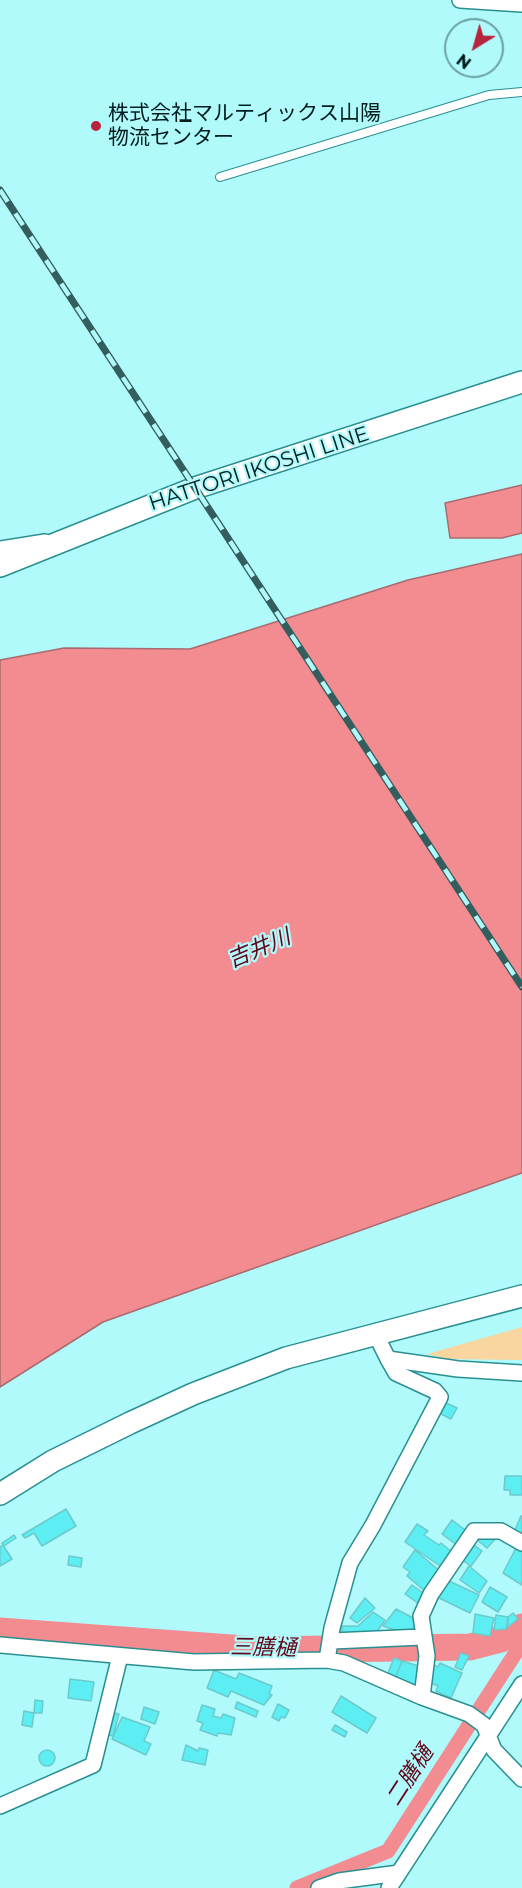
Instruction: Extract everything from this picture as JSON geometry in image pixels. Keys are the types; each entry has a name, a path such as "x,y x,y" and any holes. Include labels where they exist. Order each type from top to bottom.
{"street":[{"path":"460,0 522,3"},
{"name":"HATTORI IKOSHI LINE","path":"0,566 195,488 522,382"},
{"path":"0,549 66,540"},
{"path":"0,1494 53,1461 193,1394 286,1358 522,1296"},
{"path":"327,1660 332,1641 332,1628 350,1563 374,1525 440,1397 435,1391 396,1372 376,1335"},
{"path":"388,1359 458,1369 522,1373"},
{"path":"422,1697 427,1656 422,1637 421,1616 431,1594 474,1531 501,1531 522,1544"},
{"path":"332,1641 422,1637"},
{"path":"0,1646 194,1662 327,1660 344,1663 422,1697 469,1714 487,1730 494,1750 522,1779"},
{"path":"0,1806 93,1765 120,1656"},
{"path":"389,1888 487,1730 522,1684"},
{"path":"319,1888 339,1881 399,1873"}],"lane":[{"path":"220,177 489,95 522,92"}],"shaded area":[{"path":"522,1327 522,1360 447,1359 427,1354"}],"water":[{"path":"522,485 522,533 502,538 450,538 445,503"},
{"name":"吉井川","path":"522,554 522,1173 103,1322 0,1387 0,660 64,648 190,649 408,580"}],"building":[{"path":"444,1402 457,1408 451,1419 439,1413"},
{"path":"505,1476 522,1476 522,1495 510,1495 510,1490 504,1490"},
{"path":"66,1509 76,1526 42,1546 34,1533 25,1538 22,1535"},
{"path":"522,1516 522,1537 514,1532"},
{"path":"452,1520 468,1532 458,1546 442,1534"},
{"path":"417,1524 428,1531 424,1535 439,1545 441,1543 453,1553 443,1568 405,1542"},
{"path":"14,1535 16,1538 4,1546 2,1543"},
{"path":"474,1537 497,1537 487,1548"},
{"path":"470,1542 482,1551 471,1566 459,1558"},
{"path":"3,1545 12,1559 0,1566 0,1547"},
{"path":"516,1548 522,1552 522,1585 503,1573"},
{"path":"415,1550 441,1572 426,1592 407,1576 410,1572 403,1567"},
{"path":"69,1556 82,1558 81,1567 68,1565"},
{"path":"469,1566 487,1581 479,1593 460,1580"},
{"path":"447,1580 479,1595 470,1613 435,1596"},
{"path":"412,1585 426,1595 419,1604 405,1594"},
{"path":"490,1587 507,1597 498,1612 482,1602"},
{"path":"365,1598 375,1608 357,1623 350,1618"},
{"path":"396,1609 417,1620 409,1635 383,1626"},
{"path":"373,1612 385,1620 374,1636 342,1636 342,1626 358,1626"},
{"path":"513,1613 518,1619 508,1627 508,1617"},
{"path":"475,1614 494,1618 490,1636 473,1633"},
{"path":"496,1615 508,1617 506,1629 494,1630"},
{"path":"461,1653 469,1656 462,1670 455,1667"},
{"path":"394,1658 402,1661 394,1681 386,1678"},
{"path":"402,1661 422,1667 414,1688 394,1681"},
{"path":"430,1663 438,1667 440,1663 462,1673 451,1698 436,1691 438,1686 422,1679"},
{"path":"214,1670 236,1679 239,1673 272,1686 269,1694 272,1695 264,1705 231,1691 228,1697 207,1688"},
{"path":"70,1679 94,1682 91,1701 68,1698"},
{"path":"341,1696 376,1718 367,1733 332,1712"},
{"path":"35,1700 43,1701 42,1713 34,1713"},
{"path":"237,1702 258,1711 256,1717 235,1708"},
{"path":"278,1704 289,1710 285,1718 281,1717 279,1721 272,1717"},
{"path":"202,1705 215,1709 213,1716 221,1718 223,1714 235,1718 231,1735 218,1733 217,1736 200,1730 203,1723 197,1721"},
{"path":"144,1707 159,1712 155,1724 141,1719"},
{"path":"24,1711 34,1713 32,1727 22,1725"},
{"path":"114,1713 119,1714 113,1736 104,1734 110,1715 113,1716"},
{"path":"122,1717 150,1727 144,1741 151,1744 146,1755 112,1739"},
{"path":"335,1725 347,1732 345,1737 332,1730"},
{"path":"186,1745 198,1751 199,1748 208,1750 205,1765 182,1760"},
{"path":"44,1750 50,1750 55,1758 53,1764 44,1766 39,1761 39,1755"}],"waterway":[{"name":"三膳樋","path":"0,1631 258,1650 470,1647 501,1639 522,1627"},
{"name":"二膳樋","path":"297,1888 388,1851 522,1643"}],"railway":[{"path":"0,190 522,987"}],"place":[{"name":"株式会社マルティックス山陽 物流センター","path":"96,126"}]}
